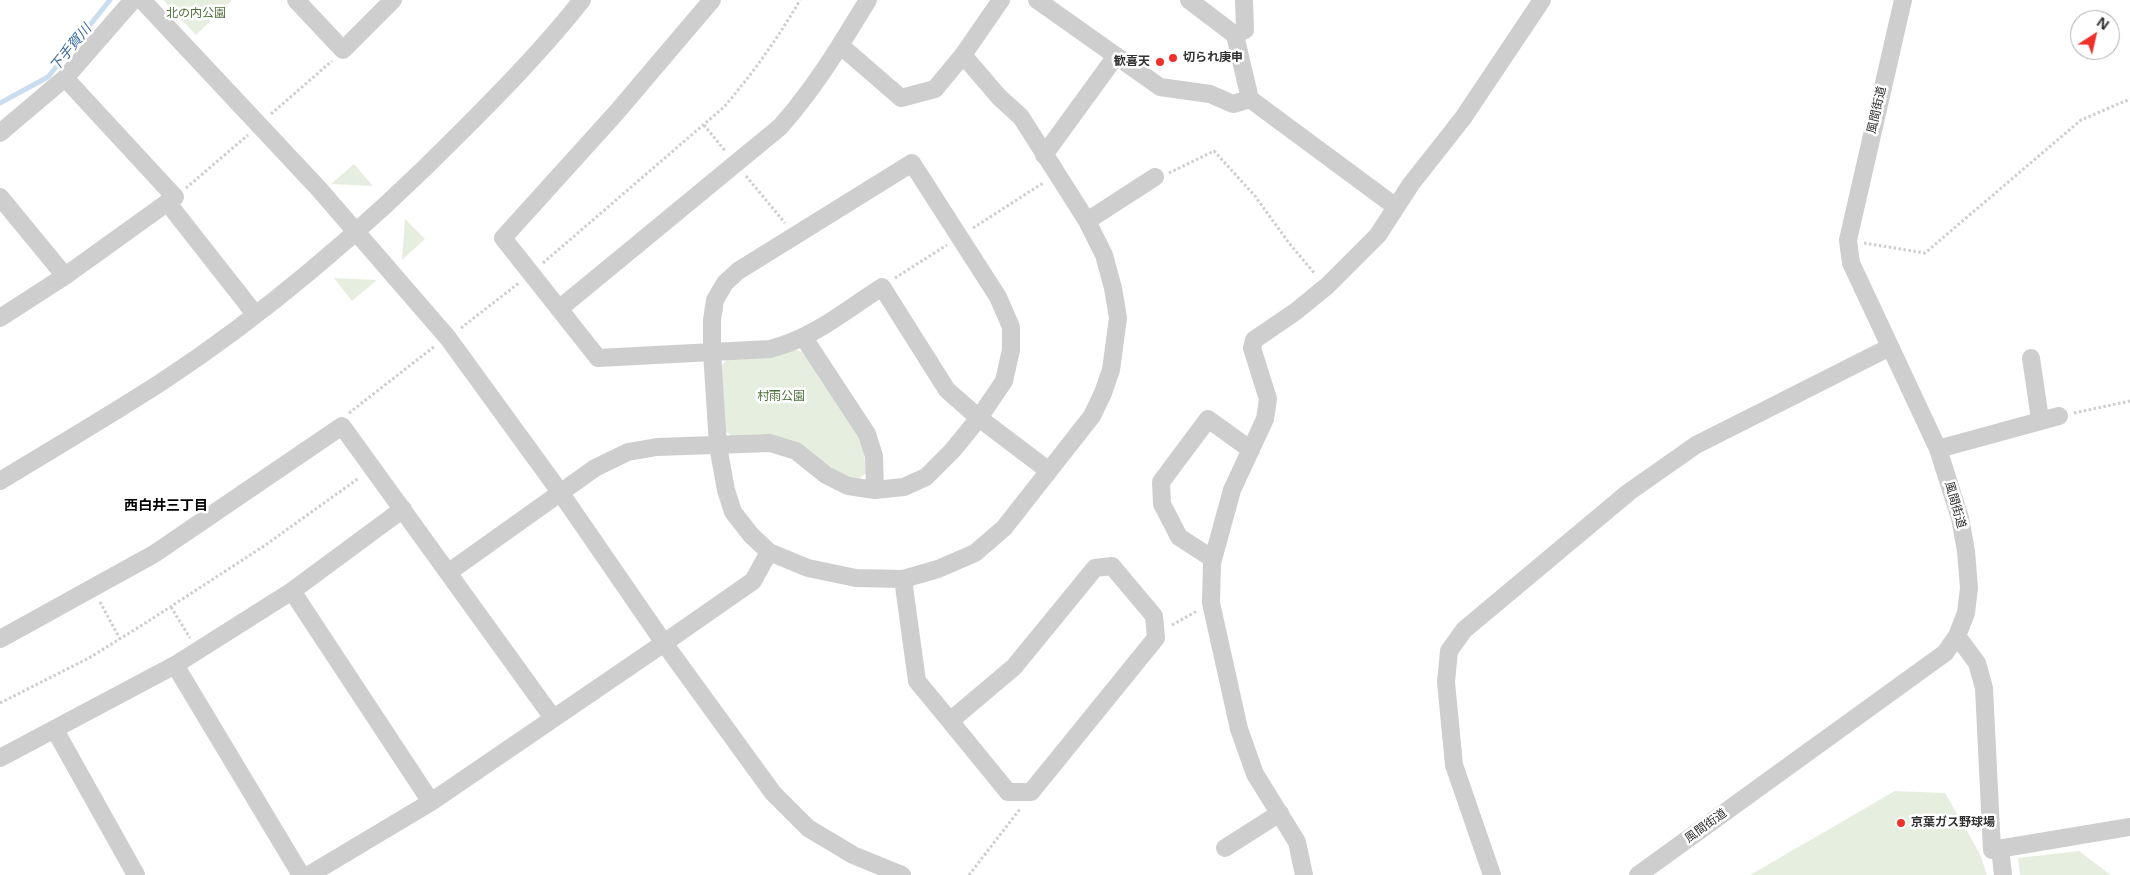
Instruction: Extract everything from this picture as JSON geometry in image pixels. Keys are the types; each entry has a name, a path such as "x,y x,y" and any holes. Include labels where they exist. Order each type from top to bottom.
{"street":[{"path":"0,133 65,78 133,0"},
{"path":"142,0 357,233 448,338 560,492 664,643 773,793 808,828 853,855 902,875"},
{"path":"296,0 344,50 392,0"},
{"path":"0,481 163,381 255,314 357,233 510,83 582,0"},
{"path":"712,0 616,113 503,238 598,358 770,349 804,338 882,287 947,390 979,418 1049,471"},
{"path":"559,309 780,127 798,107 841,46 868,0"},
{"path":"841,46 902,98 935,90 963,55 1001,0"},
{"path":"1037,0 1160,87 1210,94 1233,104 1250,99"},
{"path":"1189,0 1235,35 1250,99 1396,207"},
{"path":"1235,35 1245,30 1244,0"},
{"path":"1304,875 1297,842 1254,774 1239,729 1211,603 1210,588 1213,559 1232,490 1265,419 1268,400 1252,348 1254,340 1295,312 1327,286 1378,235 1432,155 1463,118 1542,0"},
{"name":"風間街道","path":"1638,875 1945,653 1957,636 1966,613 1969,588 1966,551 1960,518 1938,450 1851,263 1848,240 1903,0"},
{"path":"449,572 595,468 628,452 657,447 718,446 770,443 796,451 826,475 848,486 876,490 904,487 926,476 952,451 979,418 1004,381 1011,350 1011,327 998,297 912,163 738,271 725,283 715,300 712,320 712,352 718,446 726,490 734,512 751,535 770,552 808,568 856,578 903,579 938,569 975,553 1004,528 1092,416 1111,370 1118,318 1113,288 1104,255 1087,221 1021,118 999,97 963,55"},
{"path":"1044,155 1116,56"},
{"path":"65,78 171,200 255,314"},
{"path":"1087,221 1155,177"},
{"path":"0,197 66,276"},
{"path":"0,318 66,276 171,200"},
{"path":"804,338 866,434 874,456 876,490"},
{"path":"1492,875 1454,765 1446,682 1449,651 1464,630 1629,492 1696,445 1890,347"},
{"path":"2031,358 2040,419"},
{"path":"1938,450 2040,419 2059,416"},
{"path":"1213,559 1180,537 1162,504 1162,482 1208,419 1251,450"},
{"path":"0,639 154,554 342,426 553,718"},
{"path":"0,758 175,665 292,591 403,509"},
{"path":"309,875 431,802 664,643 752,581 770,552"},
{"path":"903,579 917,681 1008,792 1031,792 1156,637 1154,616 1112,566 1095,568 1014,667 950,720"},
{"path":"292,591 431,802"},
{"path":"1957,636 1977,663 1984,688 1992,850 2130,827"},
{"path":"175,665 301,875"},
{"path":"55,730 136,875"},
{"path":"1225,848 1280,813"},
{"path":"2000,848 2003,875"}],"path":[{"path":"454,333 530,274 704,125 744,84 781,33 800,0"},
{"path":"268,116 344,50"},
{"path":"1848,240 1925,253 2081,120 2130,99"},
{"path":"704,125 795,236"},
{"path":"171,200 249,135"},
{"path":"1155,177 1158,178 1214,151 1255,196 1289,243 1327,286"},
{"path":"342,426 342,418 437,344"},
{"path":"2059,416 2130,402"},
{"path":"0,703 89,658 171,607 264,546 373,468"},
{"path":"92,588 120,639"},
{"path":"1156,637 1176,622 1211,603"},
{"path":"171,607 198,650"},
{"path":"970,875 1015,817 1031,792"}],"green space":[{"name":"北の内公園","path":"163,0 232,0 196,35"},
{"path":"354,164 373,186 331,184"},
{"path":"405,219 425,239 402,260"},
{"path":"334,278 377,280 352,301"},
{"name":"村雨公園","path":"793,349 806,353 858,433 864,453 866,473 853,484 790,446 734,438 724,430 718,370 728,358"},
{"name":"京葉ガス野球場","path":"1895,791 1945,793 1980,854 1987,875 1750,875"},
{"path":"2079,851 2111,875 2020,875 2018,858"}],"waterway":[{"name":"下手賀川","path":"0,103 48,77 110,0"}],"place":[{"name":"切られ庚申","path":"1173,58"},
{"name":"歓喜天","path":"1160,62"},
{"name":"京葉ガス野球場","path":"1901,823"}],"district":[{"name":"西白井三丁目","path":"166,506"}]}
